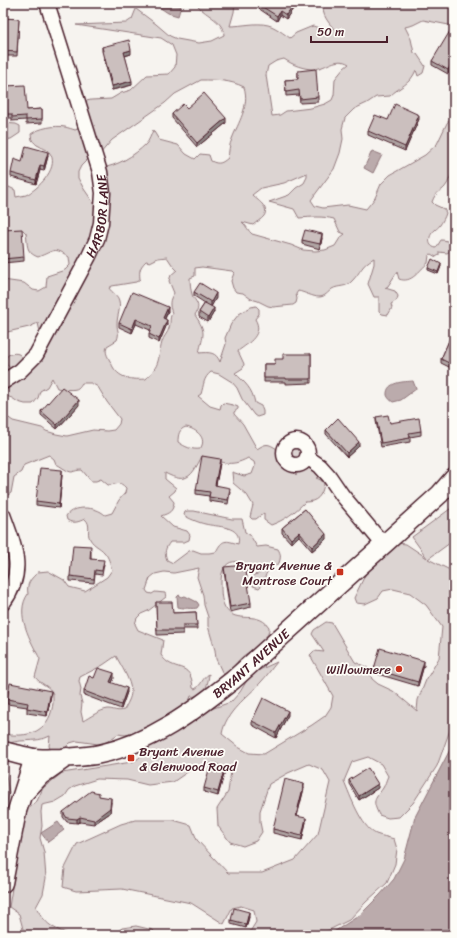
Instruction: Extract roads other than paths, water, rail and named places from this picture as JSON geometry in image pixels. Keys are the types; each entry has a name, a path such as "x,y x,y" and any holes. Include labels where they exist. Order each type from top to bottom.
{"main road":[{"name":"BRYANT AVENUE","path":"3,751 34,758 102,754 127,746 160,731 203,704 234,680 440,494 454,478"},
{"path":"22,796 40,776 67,757"},
{"path":"3,883 13,827 34,758"}],"street":[{"name":"HARBOR LANE","path":"3,382 26,366 41,347 89,256 97,239 101,223 103,193 100,172 47,3"},
{"path":"307,457 320,466 342,496 383,544"},
{"path":"3,515 13,543 17,566 14,585 3,603"}],"place":[{"name":"Bryant Avenue & Montrose Court","path":"340,572"},
{"name":"Willowmere","path":"399,669"},
{"name":"Bryant Avenue & Glenwood Road","path":"131,758"}]}
